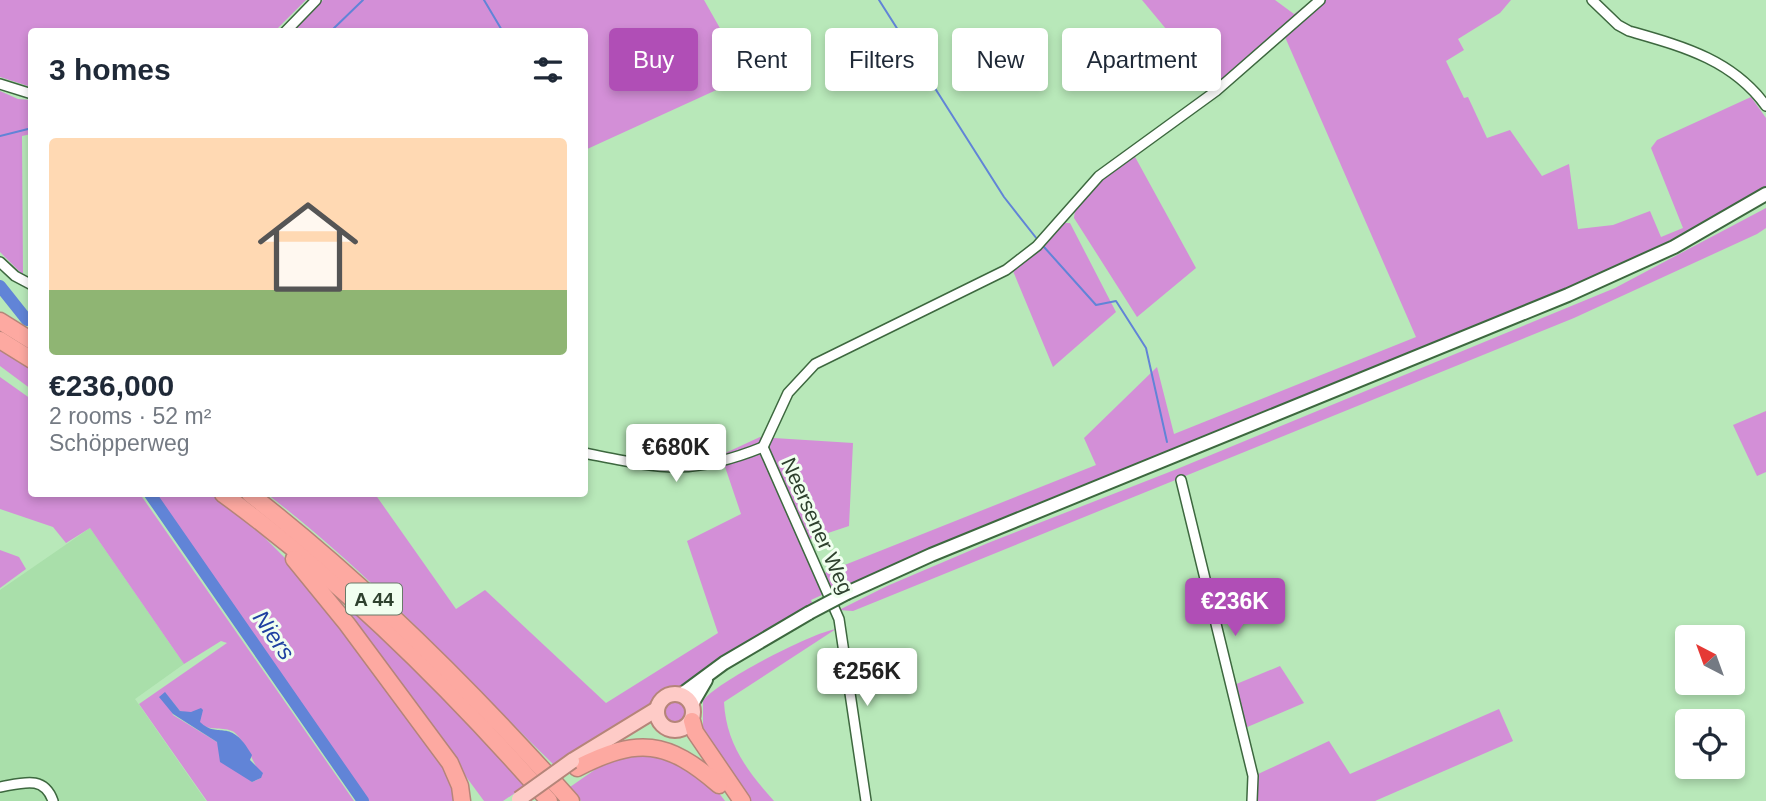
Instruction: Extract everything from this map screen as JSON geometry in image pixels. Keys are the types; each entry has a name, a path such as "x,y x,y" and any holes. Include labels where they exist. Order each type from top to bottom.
{"highway":[{"path":"0,321 28,338"},
{"path":"0,340 28,358"},
{"name":"A 44","path":"227,497 338,586 433,675 549,801"},
{"name":"A 44","path":"254,497 348,575 411,633 491,712 571,801"},
{"path":"257,519 347,624 450,763 460,786 462,801"},
{"path":"686,712 688,737 730,801"},
{"path":"686,712 695,732 742,801"},
{"path":"574,765 621,749 653,747 687,759 719,785"}],"main road":[{"path":"658,714 668,729 686,712 713,671 847,593 931,555 1568,295 1674,247 1766,194"},
{"path":"522,800 658,714 666,696 686,712"}],"street":[{"path":"289,28 316,0"},
{"path":"763,447 788,393 815,363 1006,270 1037,246 1099,176 1216,91 1320,0"},
{"path":"1592,0 1629,32 1711,58 1737,75 1766,106"},
{"path":"0,84 28,93"},
{"path":"1746,207 1766,203"},
{"path":"0,262 15,276 28,283"},
{"name":"Neersener Weg","path":"588,454 679,469 709,465 763,447 839,619 866,801"},
{"path":"1181,480 1253,776 1252,801"},
{"path":"0,787 38,782 47,787 53,801"}],"shaded area":[{"path":"0,0 306,0 278,28 28,28 28,86 0,77"},
{"path":"323,0 704,0 720,28 712,28 712,91 714,91 588,149 588,28 295,28"},
{"path":"1142,0 1275,0 1294,14 1313,0 1511,0 1500,13 1458,39 1464,50 1446,61 1464,98 1468,97 1487,138 1510,130 1542,176 1569,164 1578,229 1613,225 1650,211 1661,237 1683,228 1651,148 1657,140 1751,97 1766,118 1766,186 1614,272 1001,518 1002,521 811,600 813,605 682,690 666,693 654,707 555,766 380,591 271,497 377,497 456,609 485,590 606,703 718,633 687,541 741,514 721,455 760,437 853,443 849,526 807,540 822,574 1096,465 1084,438 1157,367 1174,434 1416,337 1285,37 1220,94 1218,91 1221,91 1221,28 1165,28"},
{"path":"0,91 18,99 28,100 28,135 22,136 23,275 0,252"},
{"path":"1134,155 1196,268 1137,317 1074,218 1081,198 1088,190"},
{"path":"1766,208 1766,228 1757,234 1574,318 853,611 839,610 887,586 988,543 1177,469 1615,288"},
{"path":"1064,223 1070,223 1116,312 1053,367 1013,271 1039,251"},
{"path":"0,349 28,367 28,387 0,366"},
{"path":"0,377 28,397 28,497 142,497 354,801 207,801 139,704 227,643 221,641 184,664 90,528 66,543 53,527 0,509","holes":["165,693 180,711 200,716 200,723 232,731 240,738 261,778 252,782 217,742 173,715"]},
{"path":"1766,411 1766,472 1757,476 1733,425"},
{"path":"155,497 215,497 262,535 301,574 451,777 457,801 368,801"},
{"path":"90,528 184,664 135,699 206,801 0,801 0,590"},
{"path":"0,550 19,557 26,569 0,588"},
{"path":"345,602 423,674 527,785 503,801 484,801 355,626"},
{"path":"836,629 724,702 729,731 740,756 774,801 749,801 699,731 703,726 703,701 726,682 766,659"},
{"path":"1280,666 1304,703 1245,728 1234,685"},
{"path":"675,698 685,702 689,712 685,722 675,726 665,722 661,712 665,702"},
{"path":"1499,709 1513,741 1375,801 1256,801 1256,775 1329,741 1350,774"},
{"path":"658,751 712,784 725,801 581,801 570,787 606,762"}],"water":[{"path":"165,692 180,711 191,712 201,708 203,710 200,722 207,727 231,732 237,736 252,755 250,760 263,773 261,778 252,782 220,762 217,742 173,714 159,697"}],"waterway":[{"path":"334,28 363,0"},
{"path":"484,0 501,28"},
{"path":"879,0 1004,197 1037,239"},
{"path":"0,136 28,129"},
{"path":"1044,247 1096,305 1116,301 1146,348 1167,442"},
{"name":"Niers","path":"0,286 27,320"},
{"name":"Niers","path":"152,497 363,801"}]}
